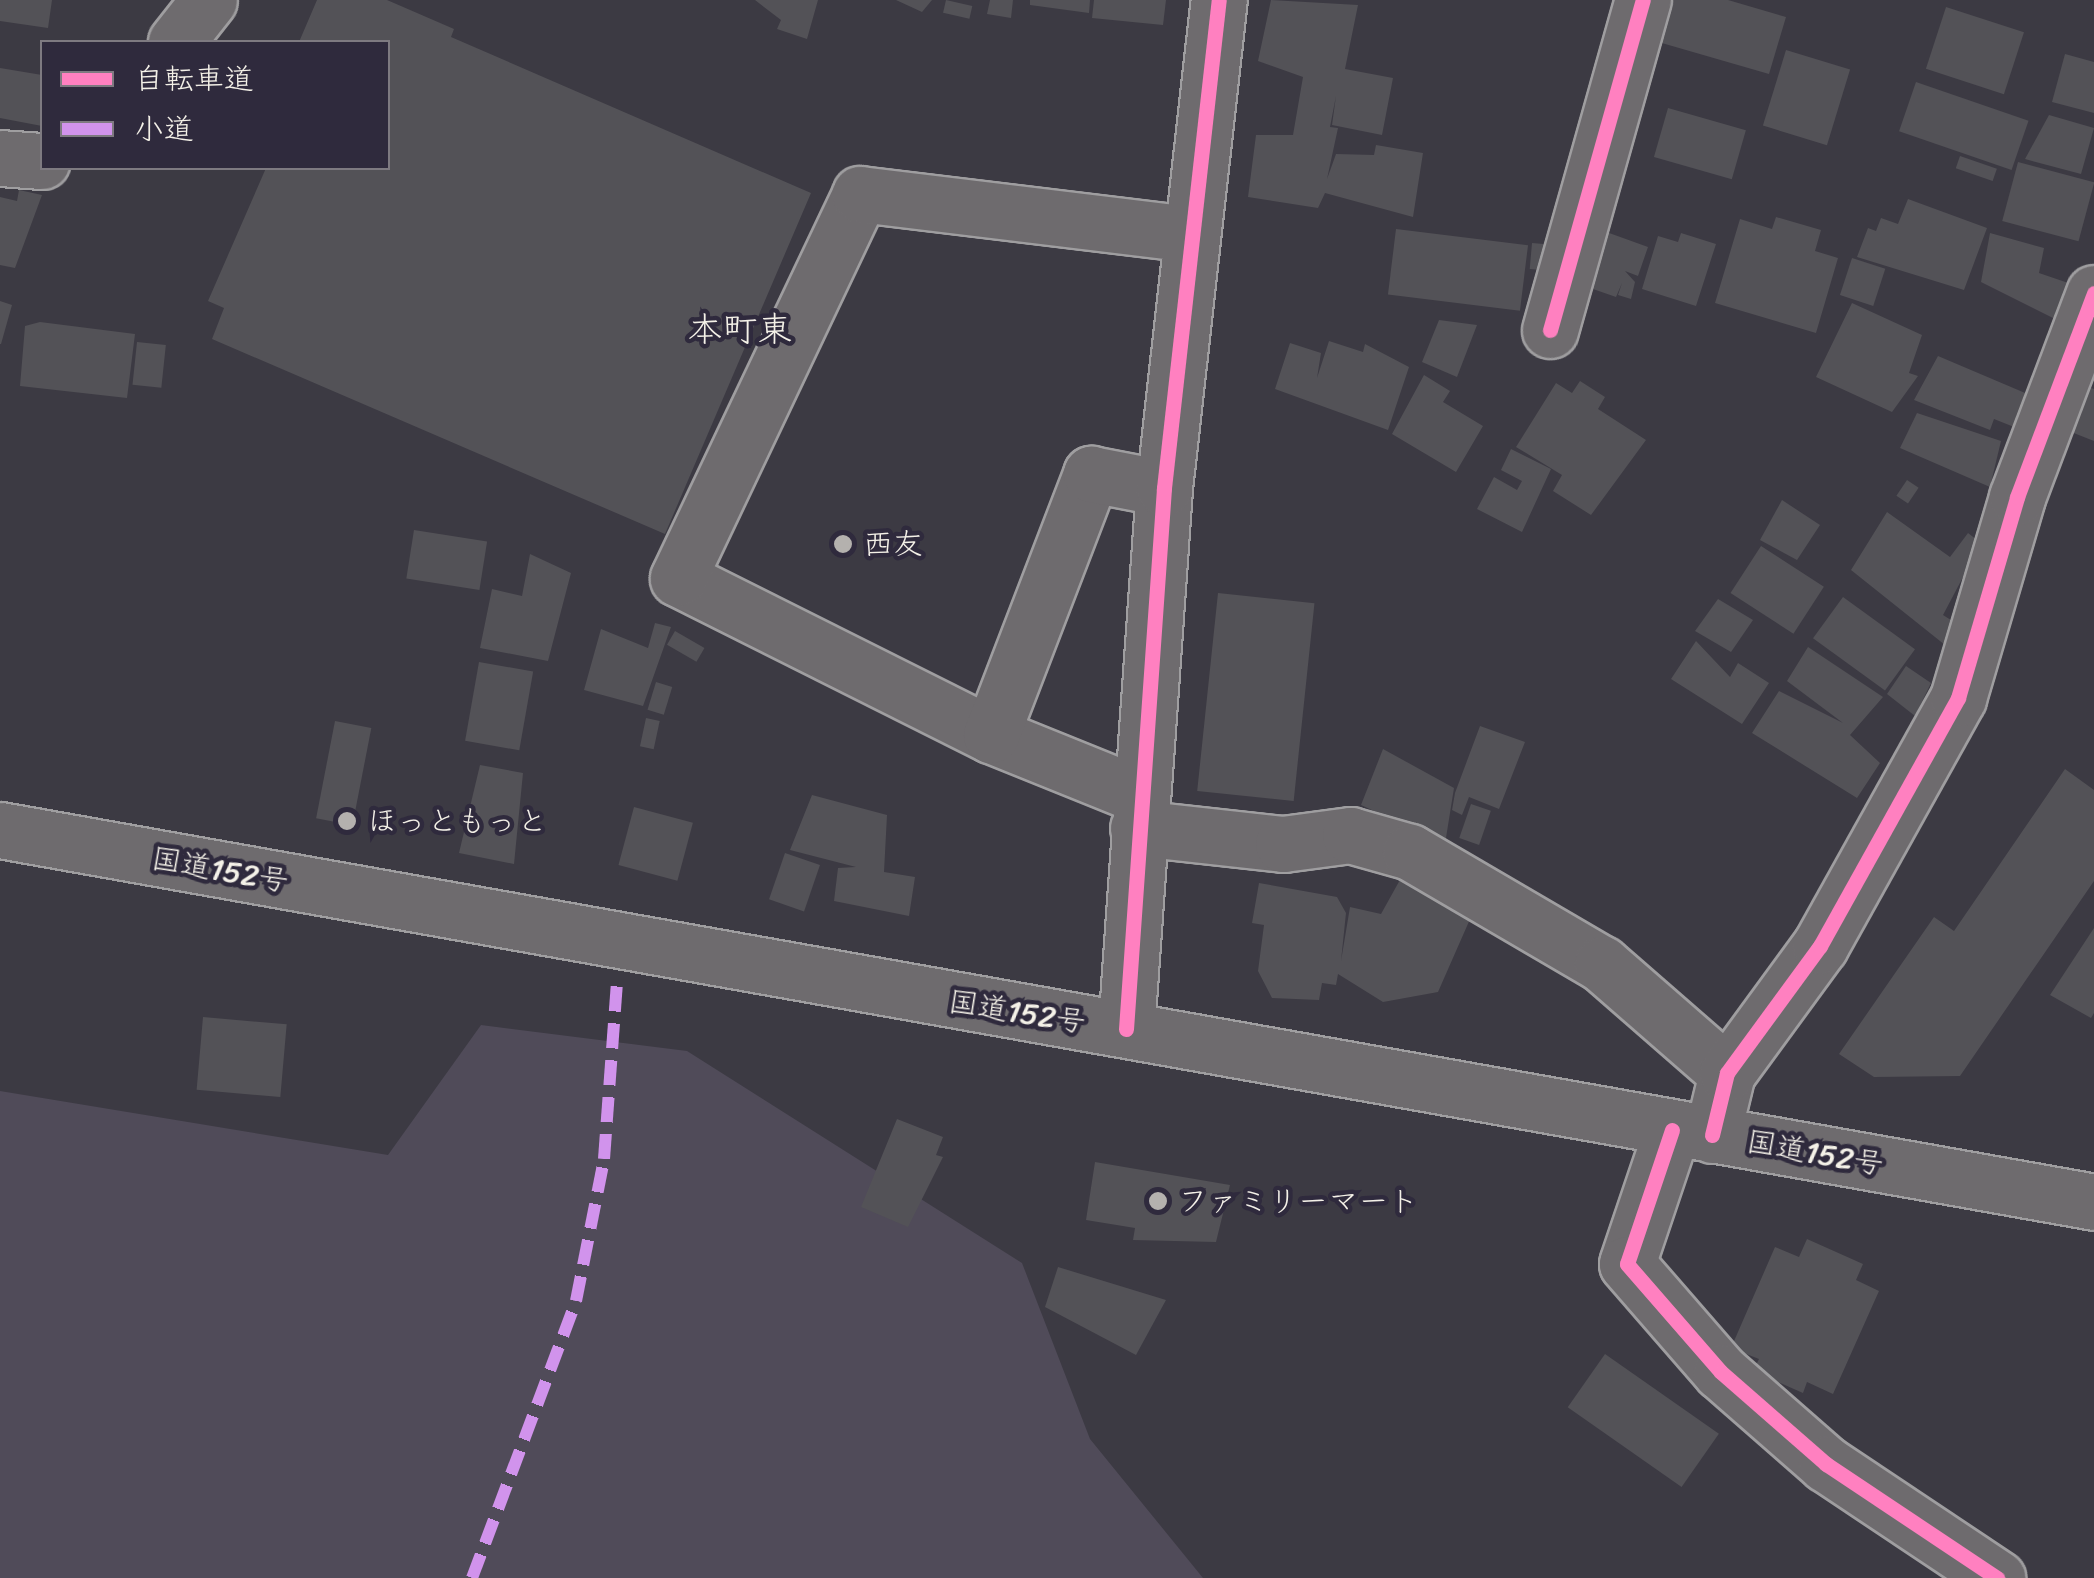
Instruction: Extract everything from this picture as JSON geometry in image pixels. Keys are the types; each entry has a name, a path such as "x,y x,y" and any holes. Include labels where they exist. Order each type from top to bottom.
{"main road":[{"path":"178,40 208,0"},
{"path":"1126,1029 1164,488 1218,0"},
{"path":"1550,330 1643,0"},
{"path":"0,158 40,161"},
{"path":"1192,234 860,194 678,578 1140,812 1283,844 1350,835 1410,852 1602,964 1727,1073"},
{"path":"1997,1578 1826,1464 1721,1372 1628,1264 1692,1132 1727,1073 1820,946 1958,698 2017,497 2094,293"},
{"path":"991,735 1091,474 1164,488"},
{"name":"国道152号","path":"0,830 2094,1202"}],"shaded area":[{"path":"481,1025 687,1051 1022,1263 1090,1439 1203,1578 0,1578 0,1091 388,1155"}],"building":[{"path":"0,0 52,0 48,28 0,21"},
{"path":"317,0 387,0 454,29 451,37 811,193 665,534 212,339 224,308 208,301 265,170 390,170 390,40 300,40"},
{"path":"755,0 818,0 807,39 777,29 781,20"},
{"path":"896,0 932,0 922,12"},
{"path":"946,0 972,6 969,19 943,13"},
{"path":"990,0 1013,0 1011,18 987,14"},
{"path":"1030,0 1090,0 1089,13 1030,5"},
{"path":"1094,0 1166,0 1163,25 1092,18"},
{"path":"1271,0 1358,5 1345,69 1393,78 1382,135 1332,125 1336,96 1330,127 1338,128 1327,179 1336,154 1374,155 1376,145 1423,153 1413,217 1325,193 1318,208 1248,197 1256,135 1293,135 1303,77 1258,61"},
{"path":"1652,0 1728,0 1786,17 1769,74 1641,37"},
{"path":"1946,7 2024,32 2004,94 1926,69"},
{"path":"1786,50 1850,70 1827,145 1763,126"},
{"path":"2065,54 2094,62 2094,113 2052,102"},
{"path":"0,68 40,75 40,126 0,118"},
{"path":"1916,82 2029,121 2012,170 1899,131"},
{"path":"1668,108 1746,130 1732,179 1654,157"},
{"path":"2049,115 2094,128 2081,174 2025,159"},
{"path":"1960,156 1997,169 1993,181 1956,168"},
{"path":"2018,162 2094,182 2079,241 2002,221"},
{"path":"19,190 42,195 15,268 0,265 0,197 17,201"},
{"path":"1908,199 1987,228 1964,290 1857,257 1868,228 1876,231 1881,218 1898,224"},
{"path":"1776,217 1821,230 1815,251 1838,258 1816,333 1715,303 1740,219 1772,229"},
{"path":"1587,225 1648,247 1638,276 1625,271 1635,282 1631,299 1618,295 1622,283 1616,297 1567,280"},
{"path":"1396,229 1528,245 1520,311 1388,295"},
{"path":"1681,233 1716,244 1696,306 1642,289 1658,236 1678,242"},
{"path":"1990,233 2044,248 2039,273 2080,287 2067,325 1981,282"},
{"path":"1532,243 1544,244 1542,270 1530,269"},
{"path":"1852,258 1885,269 1873,306 1840,295"},
{"path":"0,301 12,305 1,344 0,344"},
{"path":"1852,303 1922,335 1909,373 1918,376 1892,412 1816,377"},
{"path":"1439,320 1477,325 1457,377 1422,362"},
{"path":"40,322 135,334 127,398 20,386 25,326"},
{"path":"1329,341 1363,352 1365,344 1409,367 1388,430 1275,389 1290,343 1321,353 1317,378"},
{"path":"137,342 166,345 161,388 133,385"},
{"path":"1938,356 2037,398 2024,431 1994,419 1990,430 1914,400"},
{"path":"1424,375 1450,391 1443,402 1483,426 1456,472 1392,434"},
{"path":"1580,381 1605,397 1598,409 1646,440 1591,515 1553,491 1562,475 1516,447 1556,383 1572,393"},
{"path":"2083,385 2094,389 2094,441 2066,430"},
{"path":"1917,413 2001,441 1990,487 1900,448"},
{"path":"1511,449 1551,469 1522,532 1477,509 1494,477 1517,490 1522,481 1501,470"},
{"path":"1907,480 1919,488 1908,504 1896,496"},
{"path":"1782,500 1820,525 1797,560 1760,540"},
{"path":"1887,512 1950,557 1968,533 1981,543 1943,615 1954,622 1945,645 1851,570"},
{"path":"414,530 487,542 479,590 406,578"},
{"path":"1761,546 1824,587 1793,634 1731,593"},
{"path":"530,554 571,573 548,661 480,648 492,589 522,596"},
{"path":"1218,593 1314,603 1294,801 1197,791"},
{"path":"1843,597 1915,649 1885,691 1813,638"},
{"path":"1718,599 1753,620 1731,652 1695,631"},
{"path":"655,623 671,627 643,706 584,690 601,629 648,648"},
{"path":"675,631 704,648 696,662 667,645"},
{"path":"1696,641 1730,677 1738,663 1769,683 1742,724 1671,679"},
{"path":"1808,647 1883,697 1850,735 1880,763 1857,798 1752,733 1779,691 1843,723 1787,681"},
{"path":"479,662 533,672 519,750 465,741"},
{"path":"1906,666 1931,683 1915,716 1887,694"},
{"path":"656,682 672,687 664,715 648,710"},
{"path":"646,718 660,721 654,749 640,746"},
{"path":"335,721 371,728 352,825 316,818"},
{"path":"1480,726 1525,742 1499,809 1469,797 1462,815 1452,810 1455,793"},
{"path":"1383,749 1454,788 1445,844 1361,805"},
{"path":"480,765 523,773 514,864 459,853"},
{"path":"2065,769 2094,790 2094,881 1960,1076 1874,1077 1839,1054 1934,917 1954,931"},
{"path":"812,795 887,815 884,872 915,877 909,916 834,901 838,868 856,867 790,850"},
{"path":"1471,804 1491,811 1479,845 1459,838"},
{"path":"634,807 693,823 677,881 618,865"},
{"path":"785,853 820,865 804,911 769,899"},
{"path":"1406,869 1478,901 1438,992 1383,1002 1338,974 1336,985 1322,983 1319,1000 1272,998 1258,971 1264,925 1252,923 1259,883 1337,897 1346,913 1341,961 1350,907 1381,914"},
{"path":"2094,928 2094,1013 2091,1018 2050,995"},
{"path":"203,1017 287,1024 280,1097 197,1090"},
{"path":"897,1119 943,1137 936,1155 943,1157 908,1227 861,1207"},
{"name":"ファミリーマート","path":"1095,1162 1230,1185 1216,1242 1133,1240 1135,1228 1086,1220"},
{"path":"1807,1239 1863,1264 1856,1280 1879,1291 1833,1394 1807,1382 1803,1393 1753,1371 1759,1359 1731,1348 1775,1247 1799,1257"},
{"path":"1058,1267 1166,1300 1136,1355 1045,1307"},
{"path":"1605,1354 1719,1434 1682,1487 1568,1407"}],"marked path":[{"path":"472,1578 576,1301 604,1159 617,982"}],"cycle path":[{"path":"1126,1029 1164,488 1219,0"},
{"path":"1550,330 1643,0"},
{"path":"1712,1135 1727,1073 1820,946 1958,698 2017,497 2094,293"},
{"path":"1672,1130 1627,1264 1721,1372 1826,1464 1997,1578"}],"place":[{"name":"西友","path":"843,544"},
{"name":"ほっともっと","path":"347,821"},
{"name":"ファミリーマート","path":"1158,1201"}],"district":[{"name":"本町東","path":"740,329"}]}
